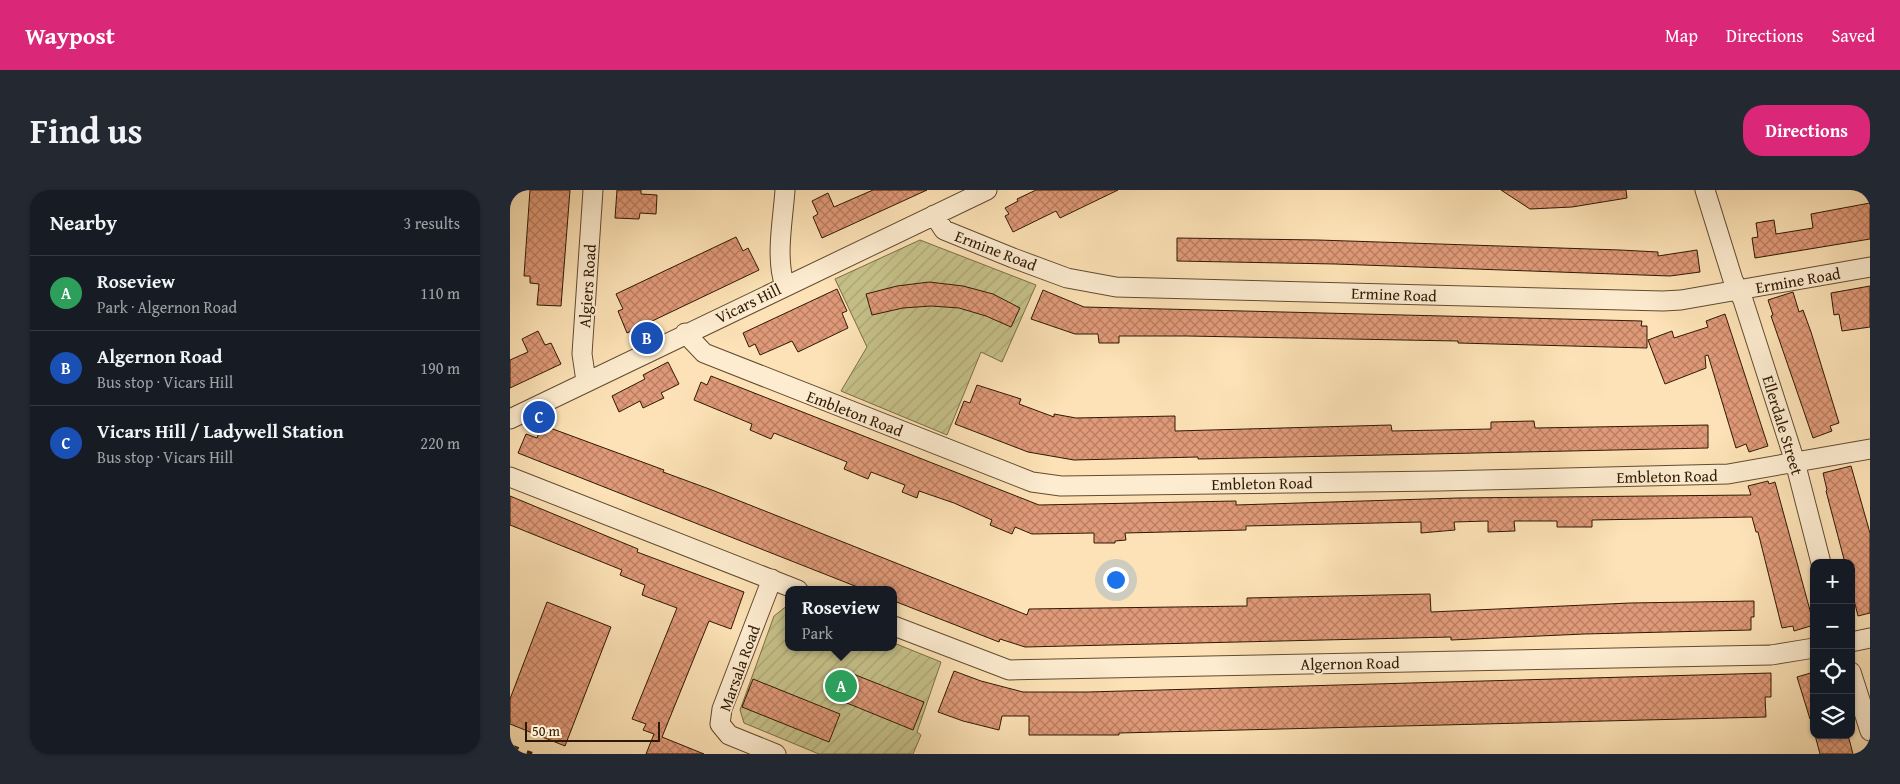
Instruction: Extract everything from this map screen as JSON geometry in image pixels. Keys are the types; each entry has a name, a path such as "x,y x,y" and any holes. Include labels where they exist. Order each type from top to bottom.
{"street":[{"name":"Algiers Road","path":"586,381 582,354 593,190"},
{"path":"785,190 781,254 781,276 785,286"},
{"name":"Vicars Hill","path":"510,419 988,190"},
{"path":"1705,190 1733,280 1738,290"},
{"name":"Ermine Road","path":"934,215 944,230 1004,255 1067,278 1116,287 1663,301 1870,267"},
{"name":"Ellerdale Street","path":"1738,290 1743,300 1795,462 1820,559"},
{"name":"Embleton Road","path":"685,334 698,348 713,357 1032,482 1061,486 1439,481 1728,474 1870,449"},
{"path":"510,476 788,586"},
{"name":"Marsala Road","path":"772,580 722,709 720,724 729,735 776,754"},
{"name":"Algernon Road","path":"897,627 1009,670 1771,655 1810,649"},
{"path":"1855,641 1870,638"},
{"path":"1855,684 1870,731"}],"shaded area":[{"path":"920,240 1036,285 1002,362 981,352 947,435 841,391 867,347 835,279"},
{"path":"785,607 785,651 897,651 897,644 941,662 917,732 921,735 913,754 819,754 744,723 740,710 774,616"}],"building":[{"path":"530,190 570,190 561,306 537,305 539,284 530,283 530,276 524,276"},
{"path":"617,190 641,190 641,194 657,195 656,214 640,213 639,219 615,218"},
{"path":"873,190 927,190 822,238 813,217 818,214 812,201 828,193 834,207"},
{"path":"1036,190 1118,190 1060,218 1056,211 1013,232 1005,216 1009,214 1005,208 1018,201 1017,199"},
{"path":"1501,190 1626,190 1627,198 1572,207 1530,209"},
{"path":"1870,203 1870,239 1755,258 1752,238 1758,237 1756,223 1774,220 1776,234 1813,228 1811,214"},
{"path":"736,237 743,251 748,248 759,270 627,333 618,311 623,309 616,294"},
{"path":"1177,238 1318,240 1620,250 1658,252 1658,256 1697,250 1700,272 1670,276 1335,264 1177,261"},
{"path":"929,282 963,286 993,294 1020,308 1011,327 986,316 959,308 931,306 903,308 872,315 866,294 897,286"},
{"path":"1870,286 1870,327 1842,331 1839,314 1834,315 1831,293"},
{"path":"837,289 847,311 842,313 848,328 798,352 792,341 760,355 755,344 749,347 743,333"},
{"path":"1043,290 1084,307 1642,321 1641,326 1647,326 1647,348 1458,343 1458,341 1187,336 1119,336 1119,343 1099,343 1098,334 1075,334 1031,319"},
{"path":"1793,292 1799,312 1803,310 1811,332 1839,423 1830,426 1832,431 1813,438 1771,316 1773,315 1768,300"},
{"path":"1725,314 1768,446 1749,452 1746,444 1736,448 1708,355 1705,356 1706,368 1665,384 1648,340 1672,331 1674,338 1708,327 1706,321"},
{"path":"538,331 545,345 551,343 561,364 510,388 510,360 528,352 522,339"},
{"path":"668,362 679,384 661,393 664,398 643,408 640,401 619,412 612,396 645,379 643,375"},
{"path":"711,376 1039,505 1236,501 1236,505 1458,498 1751,495 1748,486 1768,481 1769,484 1775,482 1810,610 1810,626 1794,631 1793,626 1782,628 1758,532 1756,532 1752,517 1592,520 1592,527 1557,527 1557,521 1514,521 1515,531 1488,532 1488,521 1454,522 1455,530 1421,533 1421,522 1246,526 1246,530 1125,533 1126,540 1115,541 1115,543 1094,543 1094,533 1032,534 1015,527 1012,534 990,525 992,520 954,503 919,491 917,498 902,492 905,485 871,472 868,479 844,469 847,462 774,433 771,439 750,430 752,424 694,400 701,382 707,385"},
{"path":"977,385 1021,399 1019,404 1054,417 1054,414 1076,418 1175,416 1175,431 1391,425 1392,431 1491,429 1491,422 1534,421 1535,428 1708,425 1708,448 1074,460 1028,452 955,424 964,401 970,403"},
{"path":"542,425 664,470 663,472 1027,615 1029,609 1247,606 1247,598 1430,594 1431,612 1630,603 1754,601 1754,617 1751,617 1751,630 1584,634 1451,640 1451,637 1025,647 1000,639 999,642 897,602 897,586 855,586 518,453 526,434 537,438"},
{"path":"1851,466 1870,533 1870,613 1858,616 1855,604 1855,559 1844,559 1823,473"},
{"path":"510,496 638,549 637,552 744,592 731,629 709,621 662,737 704,754 646,754 654,734 643,730 646,724 632,719 677,608 642,595 645,585 620,575 622,570 510,525"},
{"path":"547,602 611,627 565,746 510,724 510,699"},
{"path":"954,671 981,681 1023,692 1088,692 1771,673 1771,697 1765,697 1766,717 1119,733 1119,735 1029,735 1029,716 1002,716 999,730 963,721 938,712"},
{"path":"848,672 924,702 913,730 837,699"},
{"path":"1810,673 1810,719 1797,677"},
{"path":"753,679 840,714 829,742 742,707"},
{"path":"1816,739 1849,739 1853,754 1820,754"}],"railway":[{"path":"510,746 532,754"}],"place":[{"name":"Algernon Road","path":"647,338"},
{"name":"Vicars Hill / Ladywell Station","path":"539,417"},
{"name":"Roseview","path":"841,686"}]}
